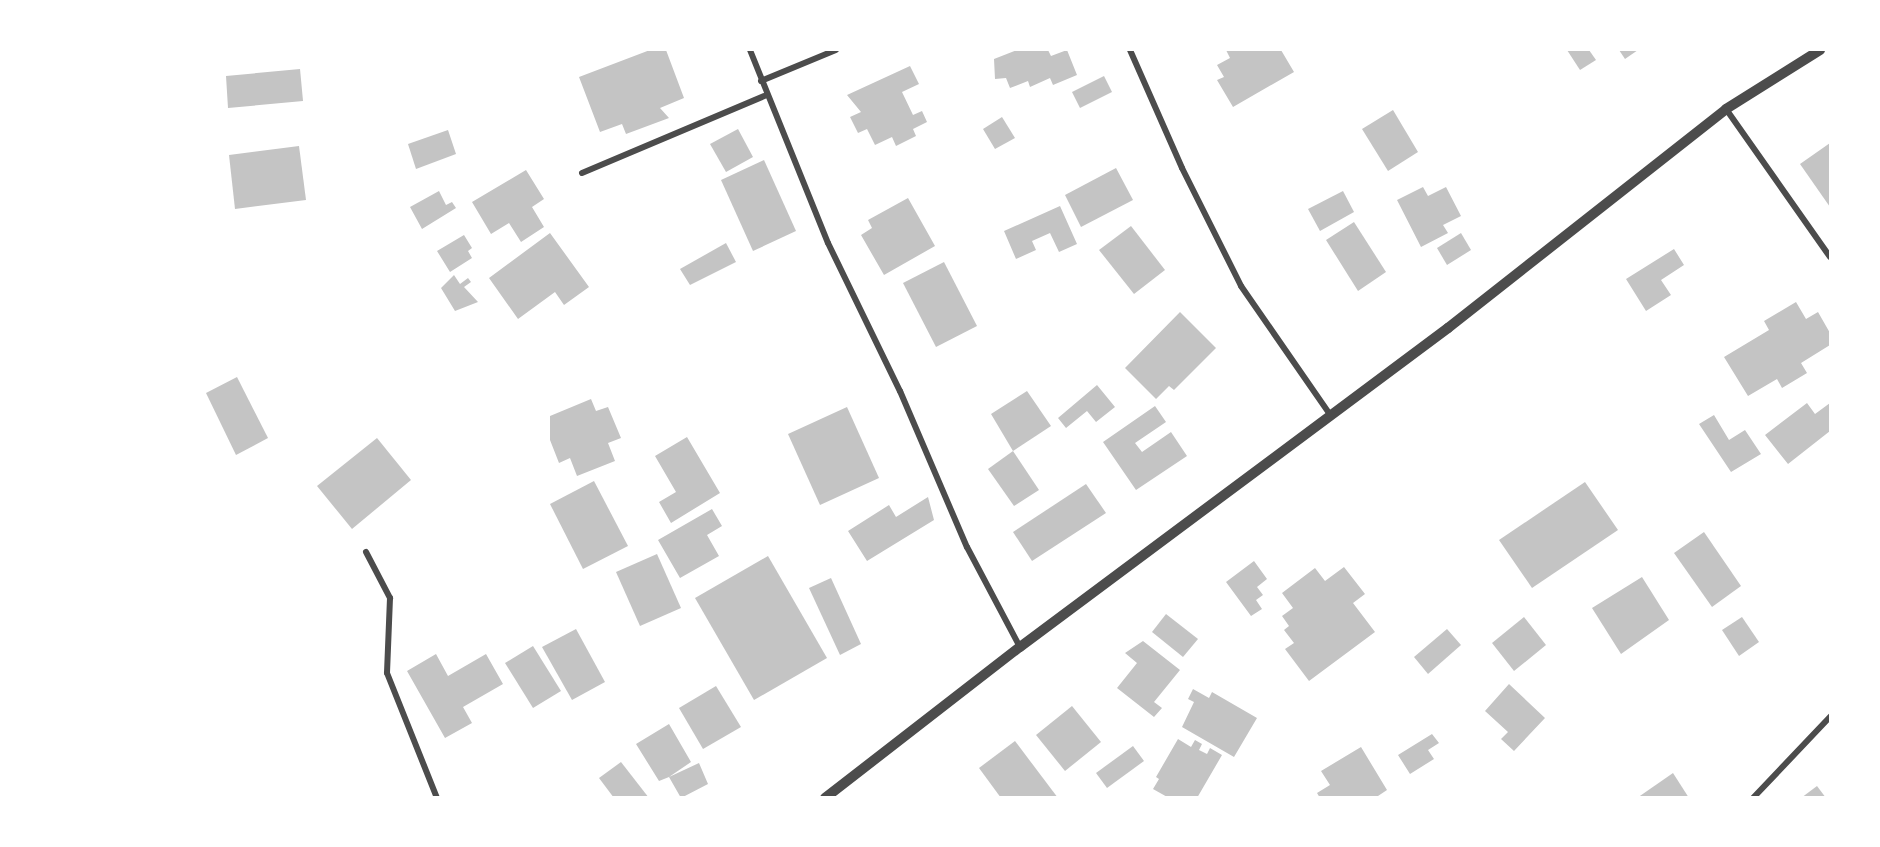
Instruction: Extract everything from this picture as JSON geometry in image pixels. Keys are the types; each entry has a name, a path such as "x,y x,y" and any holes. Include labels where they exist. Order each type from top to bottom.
{"street":[{"path":"750,50 761,81 812,196 828,243 900,391 967,547 1020,647"},
{"path":"761,81 836,50"},
{"path":"1130,50 1182,168 1241,286 1332,417"},
{"path":"825,798 1020,647 1332,417 1726,109 1820,50"},
{"path":"582,173 767,95"},
{"path":"1726,109 1830,257"},
{"path":"366,552 390,598 387,673 437,798"},
{"path":"1753,798 1830,717"}],"building":[{"path":"650,50 666,50 684,98 660,108 669,118 626,134 622,124 600,132 579,77"},
{"path":"1017,50 1048,50 1051,56 1067,50 1077,75 1053,85 1050,78 1030,87 1028,81 1010,88 1006,78 995,79 994,59"},
{"path":"1226,50 1281,50 1294,72 1233,107 1217,80 1224,77 1217,65 1230,58"},
{"path":"1567,50 1589,50 1596,60 1580,70"},
{"path":"1619,50 1638,50 1625,59"},
{"path":"910,66 919,84 902,92 913,115 922,111 927,122 913,129 916,136 896,146 892,137 875,145 867,129 858,133 850,117 861,112 847,95"},
{"path":"300,69 303,101 228,108 226,76"},
{"path":"1104,76 1112,92 1080,108 1072,92"},
{"path":"1393,110 1418,152 1388,171 1362,129"},
{"path":"1002,117 1015,138 995,149 983,129"},
{"path":"738,129 753,157 726,172 710,144"},
{"path":"448,130 456,154 416,169 408,144"},
{"path":"1830,143 1830,207 1800,164"},
{"path":"299,146 306,200 235,209 229,155"},
{"path":"764,160 796,231 753,251 721,180"},
{"path":"1116,168 1133,200 1081,227 1065,195"},
{"path":"526,170 544,199 532,207 544,227 521,242 509,223 491,234 472,202"},
{"path":"1423,187 1428,196 1446,187 1461,216 1443,225 1448,233 1421,247 1397,200"},
{"path":"439,191 446,205 452,202 456,208 422,229 410,207"},
{"path":"1343,191 1354,212 1320,231 1308,209"},
{"path":"908,198 935,246 884,275 861,235 872,228 868,220"},
{"path":"1060,206 1077,244 1059,252 1050,233 1032,241 1036,250 1016,259 1004,231"},
{"path":"1354,222 1386,272 1358,291 1326,240"},
{"path":"1131,226 1165,270 1134,294 1099,250"},
{"path":"550,233 589,287 564,305 555,292 518,319 489,278"},
{"path":"1461,233 1471,250 1447,265 1437,248"},
{"path":"464,235 472,248 468,251 472,258 450,272 437,251"},
{"path":"726,243 736,262 690,285 680,269"},
{"path":"1674,249 1684,265 1661,280 1671,295 1646,311 1626,279"},
{"path":"944,262 977,326 936,347 903,283"},
{"path":"454,275 460,284 468,278 471,282 464,287 478,302 455,311 441,288"},
{"path":"1796,302 1806,319 1818,312 1830,333 1830,345 1801,363 1807,373 1782,388 1777,379 1748,396 1724,357 1769,330 1764,321"},
{"path":"1180,312 1216,348 1174,390 1169,386 1156,399 1125,368"},
{"path":"237,377 268,438 236,455 206,393"},
{"path":"1097,385 1115,407 1096,422 1087,411 1066,428 1058,418"},
{"path":"1027,391 1051,426 1013,451 991,414"},
{"path":"591,399 596,411 608,407 621,438 608,443 615,461 577,476 570,458 559,463 550,440 550,416"},
{"path":"1807,403 1815,414 1830,403 1830,431 1788,464 1765,435"},
{"path":"1155,406 1166,422 1135,443 1142,452 1171,432 1187,456 1136,490 1103,442"},
{"path":"847,407 879,478 820,505 788,434"},
{"path":"1714,415 1729,440 1745,430 1761,454 1731,472 1699,424"},
{"path":"687,437 720,493 671,523 659,502 676,492 655,456"},
{"path":"377,438 411,480 352,529 317,486"},
{"path":"1013,451 1039,490 1014,506 988,469"},
{"path":"594,481 628,546 583,569 550,504"},
{"path":"1585,482 1618,530 1532,588 1499,540"},
{"path":"1086,484 1106,513 1032,561 1013,532"},
{"path":"928,497 934,520 867,561 848,531 889,505 896,517"},
{"path":"712,509 722,526 707,535 719,556 680,578 658,540"},
{"path":"1704,532 1741,586 1712,607 1674,553"},
{"path":"657,554 681,608 640,626 616,572"},
{"path":"768,556 827,658 754,700 695,598"},
{"path":"1254,561 1267,579 1257,587 1263,595 1256,600 1262,609 1251,616 1226,582"},
{"path":"1344,567 1365,594 1353,603 1375,632 1309,681 1285,649 1294,643 1284,630 1289,626 1282,616 1293,608 1282,593 1315,568 1325,581"},
{"path":"1642,577 1669,620 1621,654 1592,608"},
{"path":"831,578 861,644 840,655 809,588"},
{"path":"1166,614 1198,639 1183,657 1152,632"},
{"path":"1524,617 1546,645 1514,671 1492,643"},
{"path":"1742,617 1759,642 1739,656 1722,630"},
{"path":"576,629 605,682 572,700 542,647"},
{"path":"1447,629 1461,645 1428,674 1414,657"},
{"path":"1143,641 1180,670 1154,702 1162,708 1154,717 1117,688 1137,663 1125,653"},
{"path":"533,646 561,691 533,708 505,663"},
{"path":"436,654 448,676 486,654 503,684 463,707 472,723 445,738 407,671"},
{"path":"1509,684 1545,718 1514,751 1501,739 1508,732 1485,711"},
{"path":"716,686 741,727 703,749 679,708"},
{"path":"1193,689 1209,698 1212,692 1257,718 1234,757 1182,727 1194,702 1188,699"},
{"path":"1072,706 1101,742 1065,771 1036,735"},
{"path":"669,724 691,762 659,781 636,744"},
{"path":"1432,734 1439,743 1428,750 1434,759 1410,774 1398,755"},
{"path":"1178,739 1191,747 1195,740 1202,744 1199,750 1207,754 1210,748 1222,755 1197,798 1169,798 1153,789 1159,779 1156,777"},
{"path":"1015,741 1058,798 1001,798 979,768"},
{"path":"1133,746 1144,761 1107,788 1096,773"},
{"path":"1361,747 1387,790 1375,798 1320,798 1317,793 1330,785 1321,771"},
{"path":"621,762 649,798 614,798 599,778"},
{"path":"699,763 708,784 681,798 669,777"},
{"path":"1673,773 1689,798 1637,798"},
{"path":"1817,786 1826,798 1801,798"}]}
